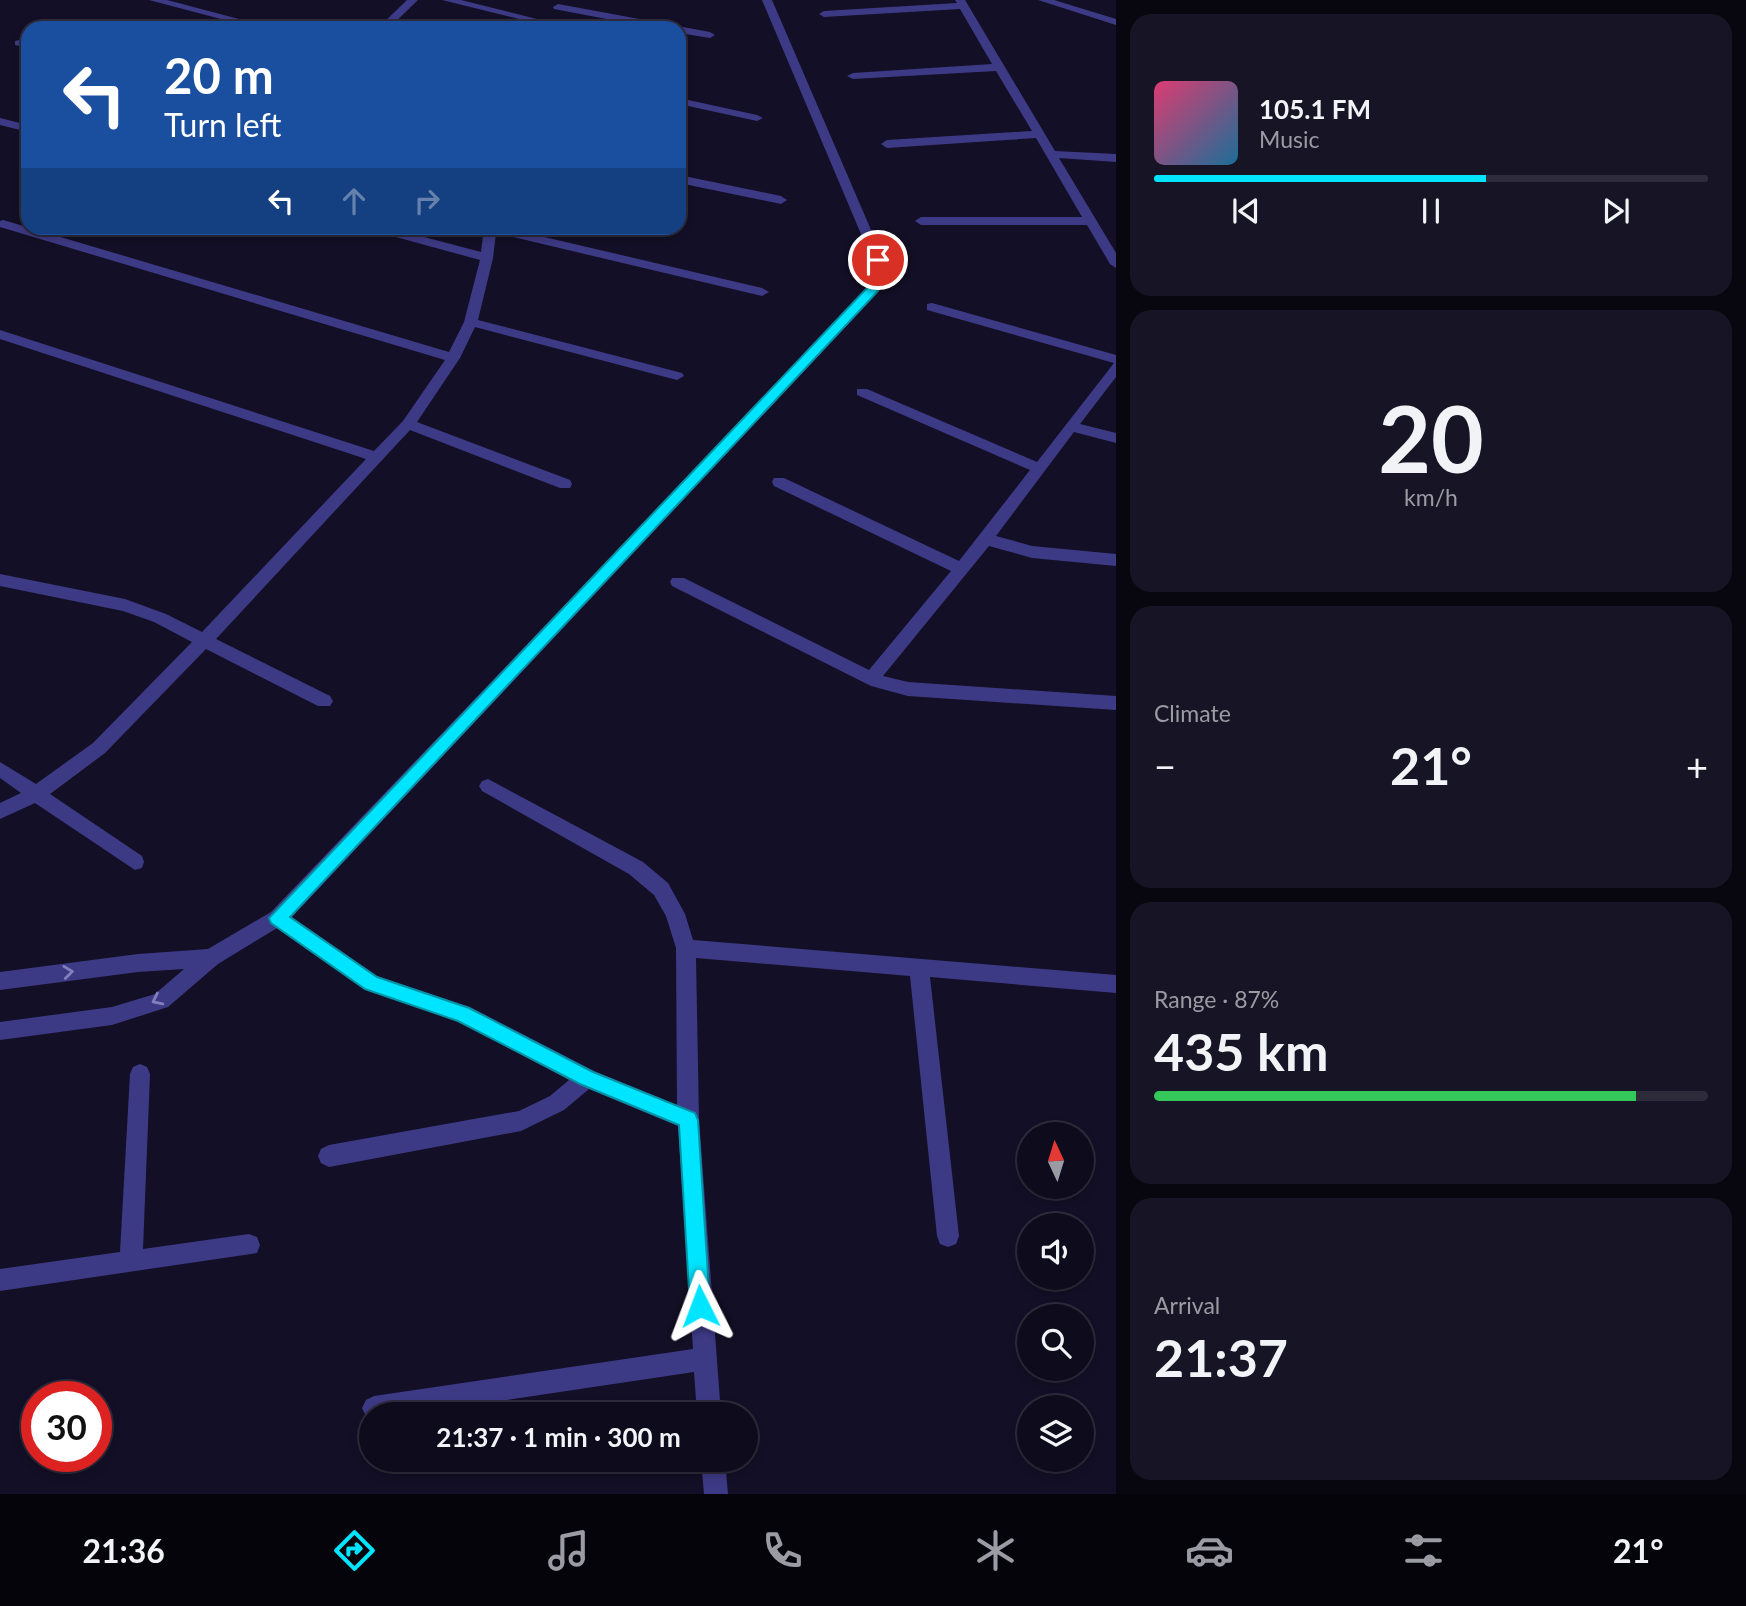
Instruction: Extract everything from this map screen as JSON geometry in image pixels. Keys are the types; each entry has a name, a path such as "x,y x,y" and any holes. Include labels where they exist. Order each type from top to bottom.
{"street":[{"path":"154,0 240,21"},
{"path":"390,21 413,0"},
{"path":"447,0 526,21"},
{"path":"0,1031 112,1016 161,1001 211,958 278,918 873,289 880,274 878,260 767,0"},
{"path":"1043,0 1116,22"},
{"path":"545,21 561,3 640,21"},
{"path":"824,14 961,3 1092,221 1110,241 1116,264"},
{"path":"686,31 710,35"},
{"path":"853,76 1000,67"},
{"path":"686,103 757,118"},
{"path":"0,121 21,127"},
{"path":"887,144 1040,134"},
{"path":"1053,154 1116,158"},
{"path":"686,180 781,200"},
{"path":"921,221 1092,221"},
{"path":"3,224 21,229"},
{"path":"40,235 453,358"},
{"path":"403,235 487,258"},
{"path":"0,811 37,794 99,748 257,586 408,424 453,358 471,322 490,235"},
{"path":"521,235 762,292"},
{"path":"932,307 1116,359"},
{"path":"471,322 677,376"},
{"path":"0,334 378,458"},
{"path":"871,679 986,538 1116,367"},
{"path":"862,391 1038,468"},
{"path":"408,424 565,484"},
{"path":"1073,427 1116,438"},
{"path":"779,482 960,568"},
{"path":"986,538 1032,552 1116,560"},
{"path":"0,580 125,605 204,638 324,701"},
{"path":"678,582 871,679 908,689 1116,703"},
{"path":"0,769 135,862"},
{"path":"488,786 636,868 661,889 675,914 686,948 688,1120 708,1402"},
{"path":"278,918 371,983 463,1014 587,1078 688,1120"},
{"path":"686,948 1116,984"},
{"path":"0,981 138,963 211,958"},
{"path":"919,969 948,1236"},
{"path":"131,1262 140,1073"},
{"path":"329,1156 520,1121 556,1103 587,1078"},
{"path":"0,1280 249,1245"},
{"path":"414,1402 703,1359"},
{"path":"714,1472 716,1494"}],"route":[{"path":"700,1306 688,1120 587,1078 463,1014 371,983 278,918 873,289 880,274 878,260"}]}
